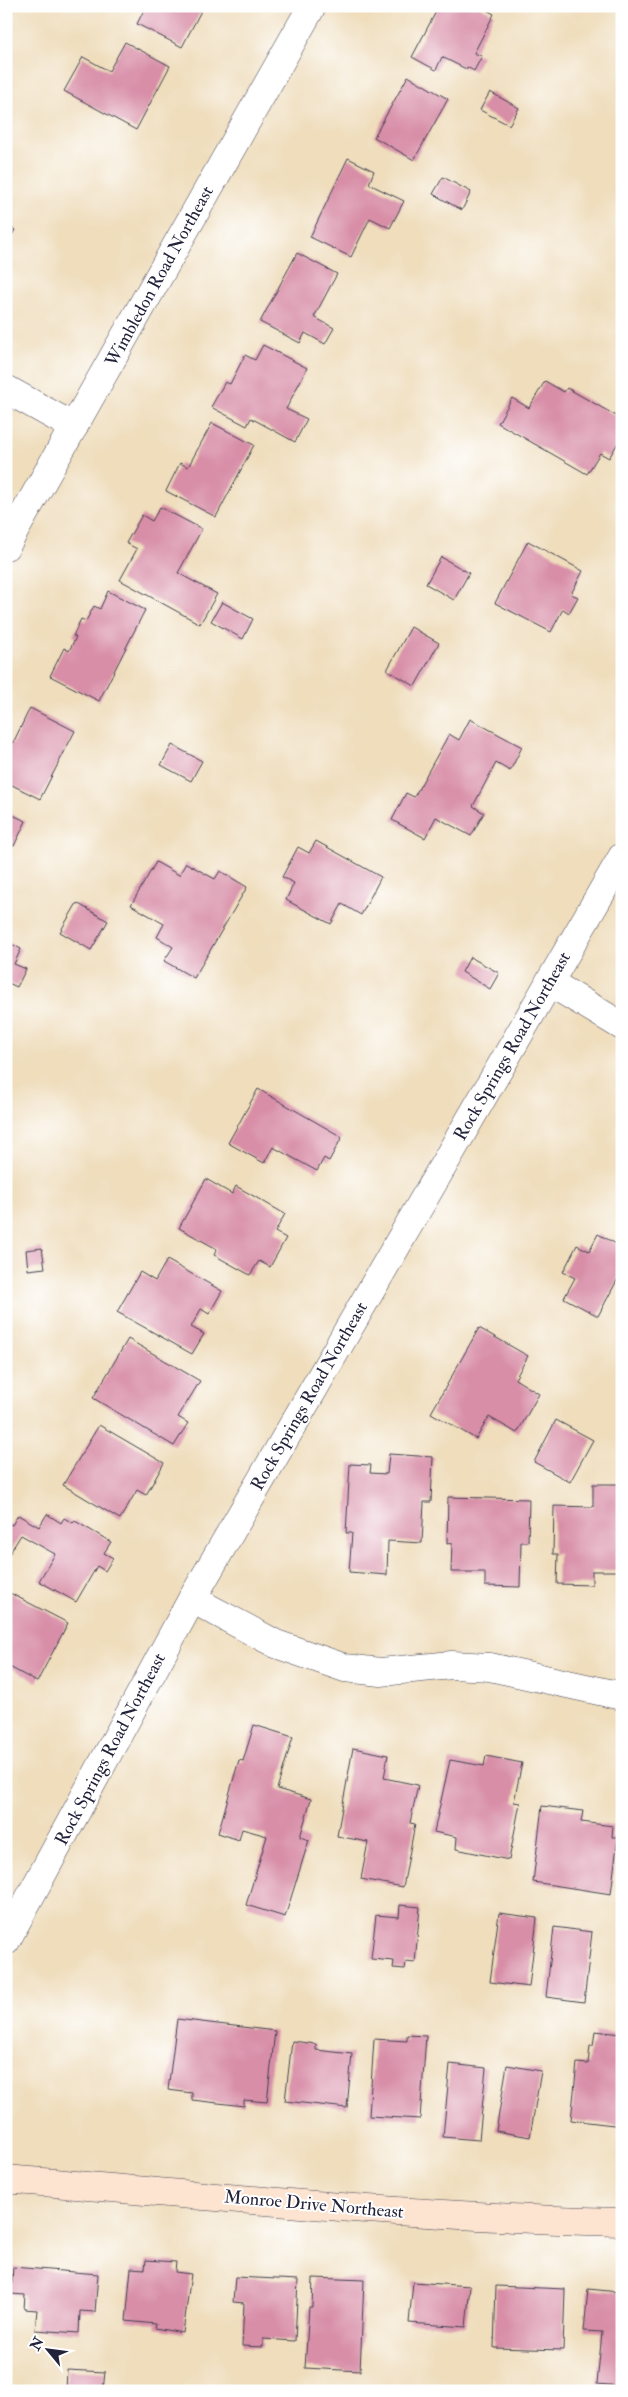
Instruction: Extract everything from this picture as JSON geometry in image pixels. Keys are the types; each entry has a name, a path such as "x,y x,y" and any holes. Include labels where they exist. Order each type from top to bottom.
{"main road":[{"name":"Monroe Drive Northeast","path":"6,2179 389,2210 622,2222"}],"street":[{"name":"Wimbledon Road Northeast","path":"6,546 312,6"},
{"path":"6,389 74,427"},
{"name":"Rock Springs Road Northeast","path":"6,1941 192,1599 622,857"},
{"path":"549,982 622,1026"},
{"path":"192,1599 276,1644 345,1668 381,1672 452,1665 490,1667 622,1696"}],"building":[{"path":"146,6 200,6 198,10 201,11 182,47 137,24"},
{"path":"439,6 479,6 494,14 474,53 482,56 474,71 442,57 436,70 412,57"},
{"path":"125,42 170,66 136,130 64,91 83,57 109,71"},
{"path":"408,76 448,99 414,160 374,137"},
{"path":"490,92 519,108 509,125 480,110"},
{"path":"348,158 374,171 369,184 404,201 390,228 370,218 351,257 310,237"},
{"path":"443,177 471,192 462,210 433,194"},
{"path":"6,225 15,230 6,245"},
{"path":"297,253 337,274 314,317 334,328 325,344 305,333 300,343 260,322"},
{"path":"263,345 307,368 286,409 307,419 295,442 251,418 247,426 211,407 225,382 230,384 245,355 255,360"},
{"path":"545,381 564,392 567,388 622,419 622,436 609,458 600,453 587,474 498,423 512,398 529,408"},
{"path":"212,423 254,445 216,517 166,491 180,463 188,467"},
{"path":"160,507 202,529 178,573 217,594 200,624 120,580 137,549 126,543 142,515 152,521"},
{"path":"528,541 583,571 571,594 578,597 569,613 563,609 551,632 495,603"},
{"path":"441,557 469,573 454,600 426,584"},
{"path":"108,591 145,610 99,701 50,676 64,648 69,651 76,637 73,636 81,619 86,621 94,606 100,609"},
{"path":"222,602 253,619 243,639 211,621"},
{"path":"411,627 439,643 415,686 387,670"},
{"path":"30,708 75,731 40,799 6,782 6,740 13,743"},
{"path":"470,719 522,747 510,771 496,763 473,806 484,813 471,836 436,817 425,838 392,820 406,793 414,797 449,734 459,740"},
{"path":"172,745 202,761 191,781 161,765"},
{"path":"6,812 26,821 14,846 6,843"},
{"path":"316,841 381,877 361,915 342,904 331,924 286,900 294,883 282,877 298,847 309,853"},
{"path":"156,862 179,875 186,863 215,879 220,871 247,887 194,978 164,961 173,947 157,937 164,924 131,905"},
{"path":"77,903 108,921 91,950 60,932"},
{"path":"6,941 21,949 14,964 26,969 17,987 6,982"},
{"path":"470,957 499,973 490,989 462,972"},
{"path":"258,1089 342,1137 329,1161 324,1158 317,1171 273,1147 264,1163 228,1143"},
{"path":"206,1179 232,1194 236,1186 285,1214 275,1232 286,1238 270,1267 259,1261 250,1275 214,1255 217,1249 179,1228"},
{"path":"598,1234 622,1247 622,1271 598,1316 564,1298 575,1278 563,1272 577,1245 589,1251"},
{"path":"42,1248 45,1268 28,1270 26,1250"},
{"path":"167,1260 222,1291 209,1314 201,1309 191,1327 204,1334 192,1354 117,1312 140,1272 155,1281"},
{"path":"479,1328 528,1356 515,1379 539,1394 517,1433 489,1417 476,1439 431,1413"},
{"path":"128,1339 200,1381 178,1417 188,1423 174,1446 93,1398"},
{"path":"556,1420 593,1440 570,1482 534,1462"},
{"path":"99,1425 164,1463 146,1495 137,1490 120,1519 63,1485"},
{"path":"389,1454 433,1457 431,1502 424,1502 422,1543 388,1541 387,1575 349,1572 352,1533 346,1533 350,1464 371,1465 370,1473 387,1474"},
{"path":"593,1484 622,1484 622,1571 592,1571 592,1585 557,1584 558,1554 553,1554 554,1506 593,1507"},
{"path":"448,1497 529,1499 528,1542 521,1542 520,1587 485,1586 485,1572 451,1572 452,1543 447,1544"},
{"path":"47,1514 61,1523 64,1518 73,1523 75,1521 111,1542 104,1553 113,1558 105,1571 97,1566 76,1602 39,1581 55,1554 21,1535 6,1559 6,1522 12,1525 18,1515 39,1527"},
{"path":"6,1591 68,1623 37,1682 6,1665 6,1638 9,1633 6,1632"},
{"path":"254,1725 293,1737 277,1789 311,1799 300,1837 309,1840 285,1917 246,1905 267,1836 242,1829 239,1840 218,1833 239,1760 243,1761"},
{"path":"353,1748 388,1755 384,1778 418,1785 410,1823 415,1824 403,1887 361,1879 368,1842 337,1836"},
{"path":"486,1756 522,1763 514,1802 520,1803 509,1860 456,1849 457,1837 434,1832 450,1760 484,1766"},
{"path":"542,1806 583,1811 581,1822 613,1826 612,1837 618,1837 611,1894 533,1882"},
{"path":"400,1905 420,1907 415,1963 406,1962 405,1969 393,1968 394,1961 371,1959 376,1915 399,1917"},
{"path":"499,1913 537,1918 529,1987 490,1982"},
{"path":"554,1927 592,1932 584,2002 546,1997"},
{"path":"177,2019 275,2031 267,2102 244,2100 244,2106 192,2100 192,2093 168,2090"},
{"path":"595,2031 622,2034 622,2126 571,2120 577,2063 588,2064 590,2046 593,2046"},
{"path":"407,2035 426,2036 420,2119 369,2116 374,2039 407,2041"},
{"path":"292,2041 316,2044 316,2050 352,2054 347,2108 285,2101"},
{"path":"450,2064 486,2068 479,2140 443,2137"},
{"path":"507,2065 541,2071 530,2137 496,2131"},
{"path":"146,2260 176,2262 175,2272 191,2274 183,2333 155,2328 156,2324 126,2321 131,2268 145,2269"},
{"path":"13,2267 98,2274 95,2312 80,2311 79,2333 35,2330 37,2310 24,2309 25,2295 11,2294"},
{"path":"235,2277 298,2280 295,2341 263,2339 263,2347 242,2346 244,2303 233,2302"},
{"path":"313,2278 364,2280 360,2371 305,2368 309,2307 312,2307"},
{"path":"413,2282 470,2286 466,2327 409,2323"},
{"path":"496,2286 565,2289 563,2350 494,2348"},
{"path":"620,2287 622,2287 622,2386 597,2384 602,2332 584,2331 588,2289 619,2292"},
{"path":"67,2370 105,2372 103,2391 66,2391"}]}
